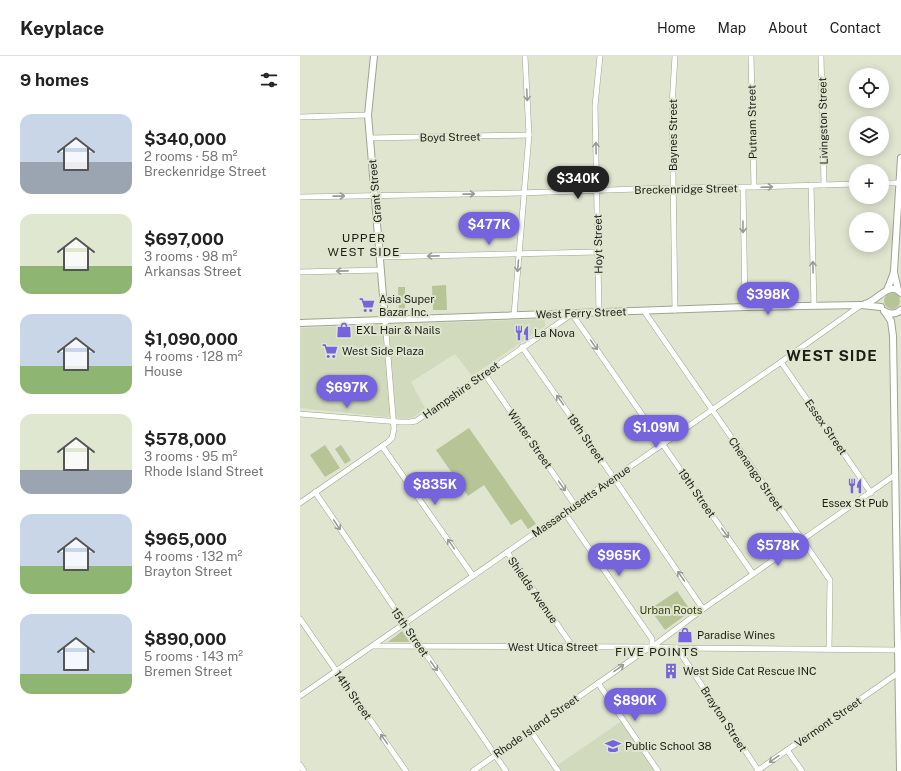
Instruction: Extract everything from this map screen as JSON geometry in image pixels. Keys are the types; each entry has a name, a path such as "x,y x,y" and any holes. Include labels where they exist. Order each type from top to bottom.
{"street":[{"name":"Grant Street","path":"374,56 368,115 394,422"},
{"path":"514,315 529,135 525,56"},
{"name":"Hoyt Street","path":"599,313 595,106 600,56"},
{"name":"Baynes Street","path":"675,56 672,106 675,310"},
{"name":"Putnam Street","path":"751,56 754,187"},
{"name":"Livingston Street","path":"822,56 824,185"},
{"path":"300,117 368,115"},
{"name":"Boyd Street","path":"370,138 529,135"},
{"path":"887,290 894,270 901,158"},
{"path":"889,183 900,183"},
{"name":"Breckenridge Street","path":"300,197 525,193 673,188 743,188 849,184"},
{"path":"811,185 814,306"},
{"path":"743,188 745,308"},
{"path":"380,257 598,252"},
{"path":"300,272 381,270"},
{"path":"894,270 900,292"},
{"path":"887,290 893,289 900,292"},
{"name":"West Ferry Street","path":"300,323 861,305 869,303 881,296 887,290"},
{"path":"881,296 879,300 883,310 891,321 898,415 895,475 898,493 898,673 900,771"},
{"name":"West Ferry Street","path":"861,305 893,314 900,311"},
{"name":"Massachusetts Avenue","path":"300,696 861,305"},
{"name":"Chenango Street","path":"644,311 830,580 830,649"},
{"path":"893,336 895,320 900,311"},
{"name":"Hampshire Street","path":"300,414 394,422 416,421 572,314"},
{"name":"19th Street","path":"572,314 753,574"},
{"name":"18th Street","path":"522,347 614,478 703,609"},
{"name":"Essex Street","path":"781,362 871,493"},
{"name":"Winter Street","path":"484,374 575,505"},
{"path":"300,503 388,442 392,438 394,422"},
{"path":"382,446 473,576"},
{"name":"Rhode Island Street","path":"473,771 644,651 652,647 703,609 895,475"},
{"name":"15th Street","path":"315,492 506,771"},
{"path":"564,512 652,639 652,647"},
{"name":"Shields Avenue","path":"507,552 573,647"},
{"name":"14th Street","path":"300,619 406,771"},
{"name":"West Utica Street","path":"372,646 899,650"},
{"name":"Brayton Street","path":"677,648 757,771"},
{"name":"Vermont Street","path":"757,771 898,673"},
{"path":"598,683 658,771"},
{"path":"530,730 558,771"},
{"path":"787,750 802,771"},
{"path":"300,765 304,771"}],"shaded area":[{"path":"545,319 545,326 472,376 455,354 411,382 425,408 414,417 406,419 300,408 300,328"},
{"name":"Public School 38","path":"623,720 658,771 558,771 555,767"}],"green space":[{"path":"446,285 447,310 433,310 432,286"},
{"path":"398,287 405,287 405,311 399,312"},
{"path":"889,293 895,293 900,298 898,307 895,309 889,309 884,304 884,298"},
{"path":"469,428 536,524 528,529 521,519 511,525 484,485 468,496 436,450"},
{"path":"325,445 340,468 325,477 310,455"},
{"path":"341,445 351,460 345,464 335,449"},
{"name":"Urban Roots","path":"677,591 691,611 665,630 650,609"},
{"path":"402,631 410,642 388,642"}],"place":[{"name":"Asia Super Bazar Inc.","path":"367,305"},
{"name":"EXL Hair & Nails","path":"344,330"},
{"name":"La Nova","path":"522,333"},
{"name":"West Side Plaza","path":"330,351"},
{"name":"Essex St Pub","path":"855,486"},
{"name":"Paradise Wines","path":"685,635"},
{"name":"West Side Cat Rescue INC","path":"671,671"},
{"name":"Public School 38","path":"613,746"}],"district":[{"name":"UPPER WEST SIDE","path":"364,245"},
{"name":"WEST SIDE","path":"832,355"},
{"name":"FIVE POINTS","path":"657,652"}]}
